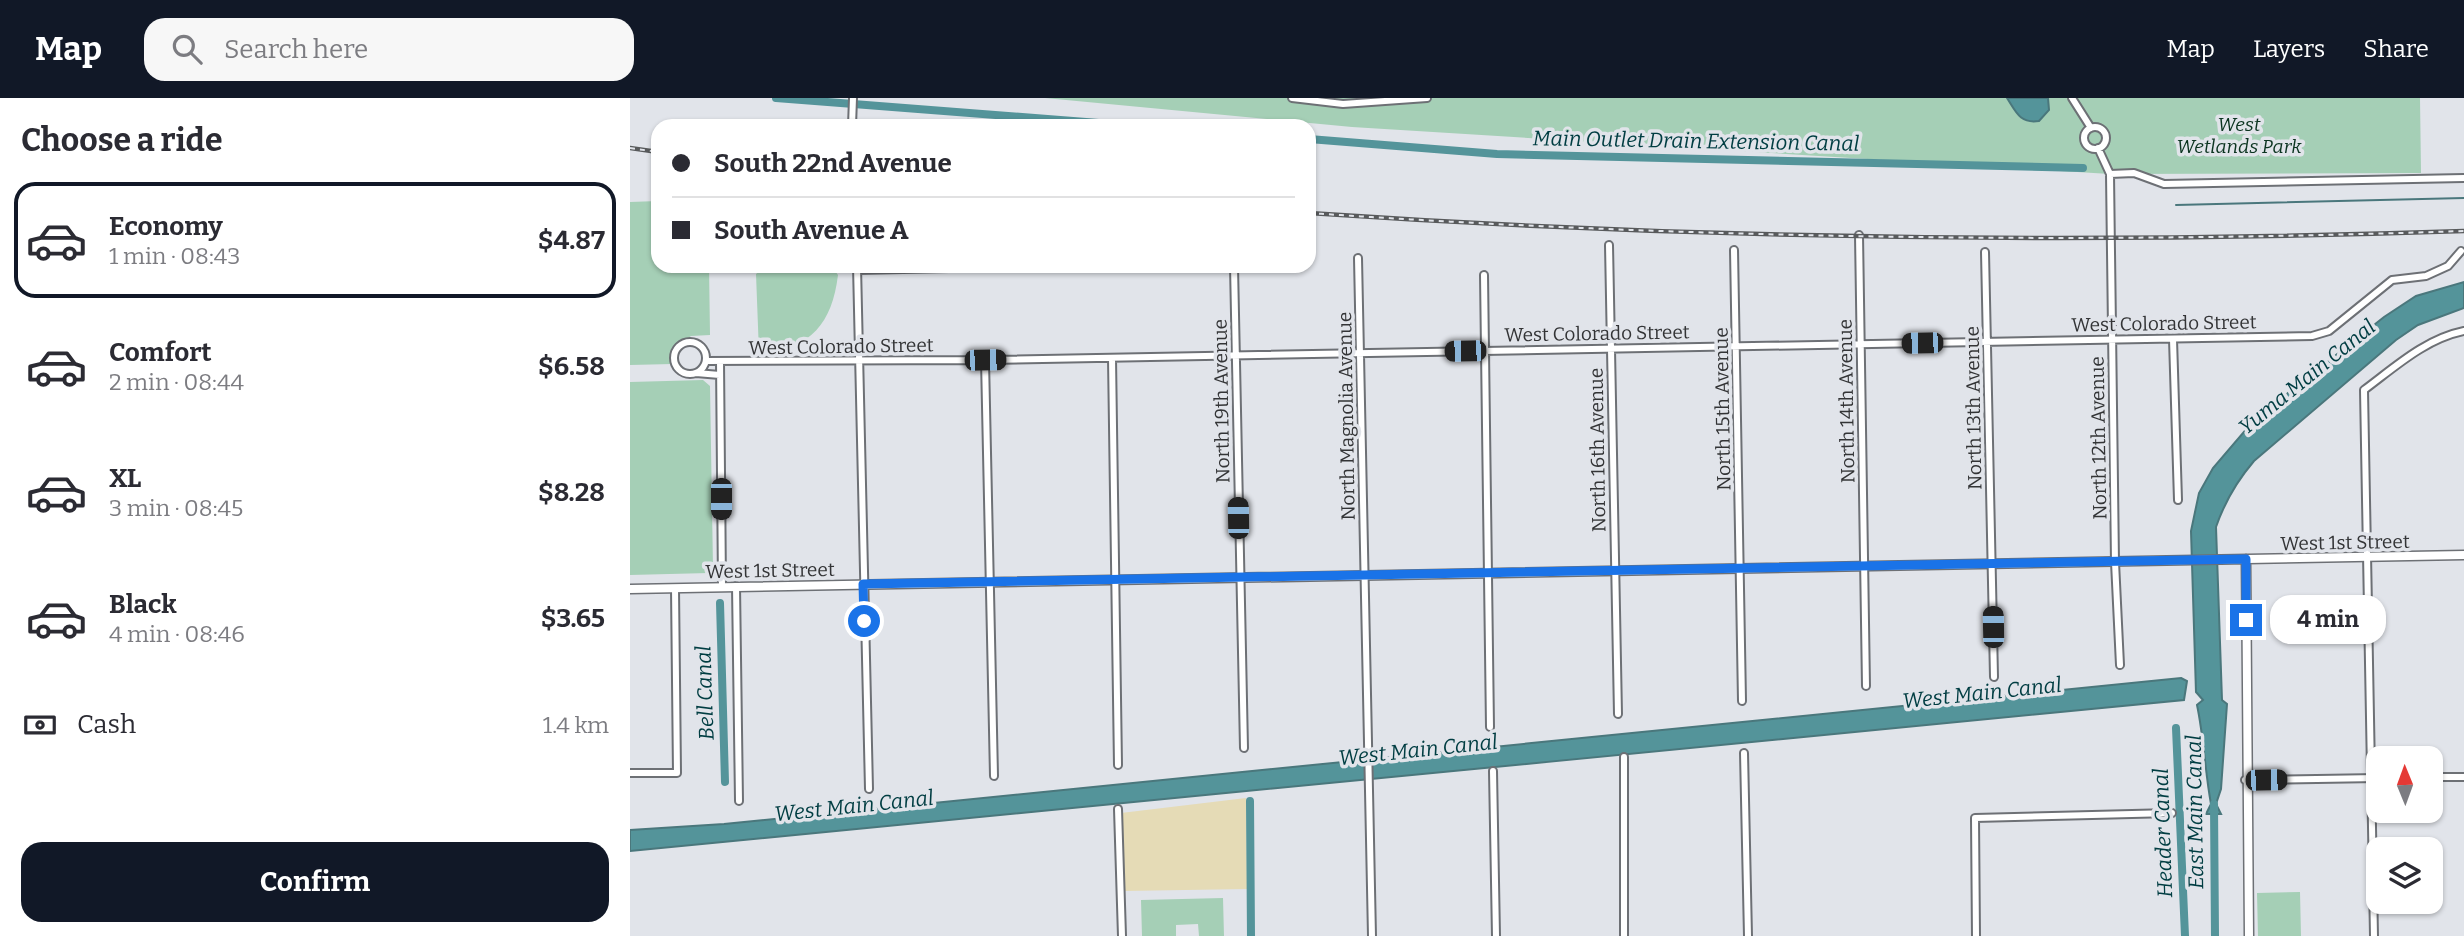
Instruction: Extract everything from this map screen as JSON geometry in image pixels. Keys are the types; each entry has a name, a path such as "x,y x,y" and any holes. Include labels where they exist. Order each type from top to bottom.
{"main road":[{"name":"West 1st Street","path":"630,589 2464,555"},
{"path":"2246,559 2245,780 2249,936"}],"street":[{"path":"852,119 853,98"},
{"path":"1292,98 1343,104 1427,98"},
{"path":"2071,98 2091,128 2104,133 2104,144 2098,148 2088,147 2084,141 2084,134 2091,128"},
{"name":"North 12th Avenue","path":"2098,148 2110,174 2115,562 2120,665"},
{"path":"2110,174 2134,173 2164,184 2464,178"},
{"name":"North 14th Avenue","path":"1859,235 1866,686"},
{"name":"North 16th Avenue","path":"1609,245 1618,713"},
{"name":"North 15th Avenue","path":"1734,250 1742,701"},
{"name":"West Colorado Street","path":"706,361 985,360 2312,336 2329,331 2392,280 2426,276 2448,266 2460,251"},
{"name":"North 13th Avenue","path":"1984,252 1994,677"},
{"name":"North Magnolia Avenue","path":"1358,258 1371,778 1372,936"},
{"path":"857,273 869,789"},
{"name":"North 19th Avenue","path":"1234,273 1244,748"},
{"path":"1484,275 1490,727"},
{"path":"2374,746 2364,390 2417,350 2442,336 2464,331"},
{"path":"2173,339 2178,500"},
{"path":"694,373 700,370 706,361 705,352 698,344 687,342 678,347 674,356 677,367 685,373 720,375"},
{"path":"1112,358 1118,765"},
{"path":"985,360 994,776"},
{"path":"720,361 722,586"},
{"path":"736,586 739,801"},
{"path":"630,774 677,773 675,588"},
{"path":"1744,753 1748,936"},
{"path":"1624,757 1624,936"},
{"path":"1493,771 1496,936"},
{"path":"2443,777 2464,777"},
{"path":"2245,780 2366,778"},
{"path":"1118,809 1122,936"},
{"path":"1976,936 1975,818 2172,813"},
{"path":"2374,936 2375,823"}],"green space":[{"name":"West Wetlands Park","path":"1045,98 2420,98 2421,173 2110,174 1352,127 1316,124 1316,119 1267,119"},
{"path":"651,201 651,273 709,273 710,335 691,336 673,349 672,364 630,365 630,202"},
{"path":"837,273 835,292 824,320 805,340 777,351 759,353 756,274"},
{"path":"703,380 710,386 713,568 709,573 630,575 630,382"},
{"path":"2300,892 2301,936 2258,936 2257,893"},
{"path":"1223,898 1224,936 1199,936 1198,924 1176,925 1176,936 1142,936 1141,900"}],"sand":[{"path":"1246,798 1247,889 1124,891 1121,813"}],"water":[{"path":"2007,98 2048,98 2049,110 2039,121 2027,121 2019,116"},
{"path":"2464,282 2464,308 2418,325 2396,340 2254,461 2227,500 2216,527 2222,700 2227,704 2221,789 2216,804 2221,814 2206,814 2211,804 2197,705 2203,700 2196,692 2191,531 2199,493 2213,468 2255,419 2384,317 2416,296"},
{"path":"2181,678 2187,681 2184,700 630,851 630,830 724,824"}],"waterway":[{"name":"Main Outlet Drain Extension Canal","path":"776,98 1047,119"},
{"name":"Main Outlet Drain Extension Canal","path":"1316,140 1497,154 2083,168"},
{"name":"Main Outlet Drain Extension Canal","path":"2176,205 2464,198"},
{"name":"Bell Canal","path":"720,603 725,782"},
{"name":"Header Canal","path":"2176,728 2185,936"},
{"path":"1250,801 1251,936"},
{"name":"East Main Canal","path":"2214,804 2215,936"}],"railway":[{"path":"630,148 651,151"},
{"path":"1316,213 1597,229 1886,237 2176,237 2464,231"}],"route":[{"path":"864,621 863,584 2246,559 2246,620"}],"water label":[{"name":"Yuma Main Canal","path":"2307,377"},
{"name":"West Main Canal","path":"1982,693"},
{"name":"West Main Canal","path":"1418,750"},
{"name":"West Main Canal","path":"854,806"}]}
